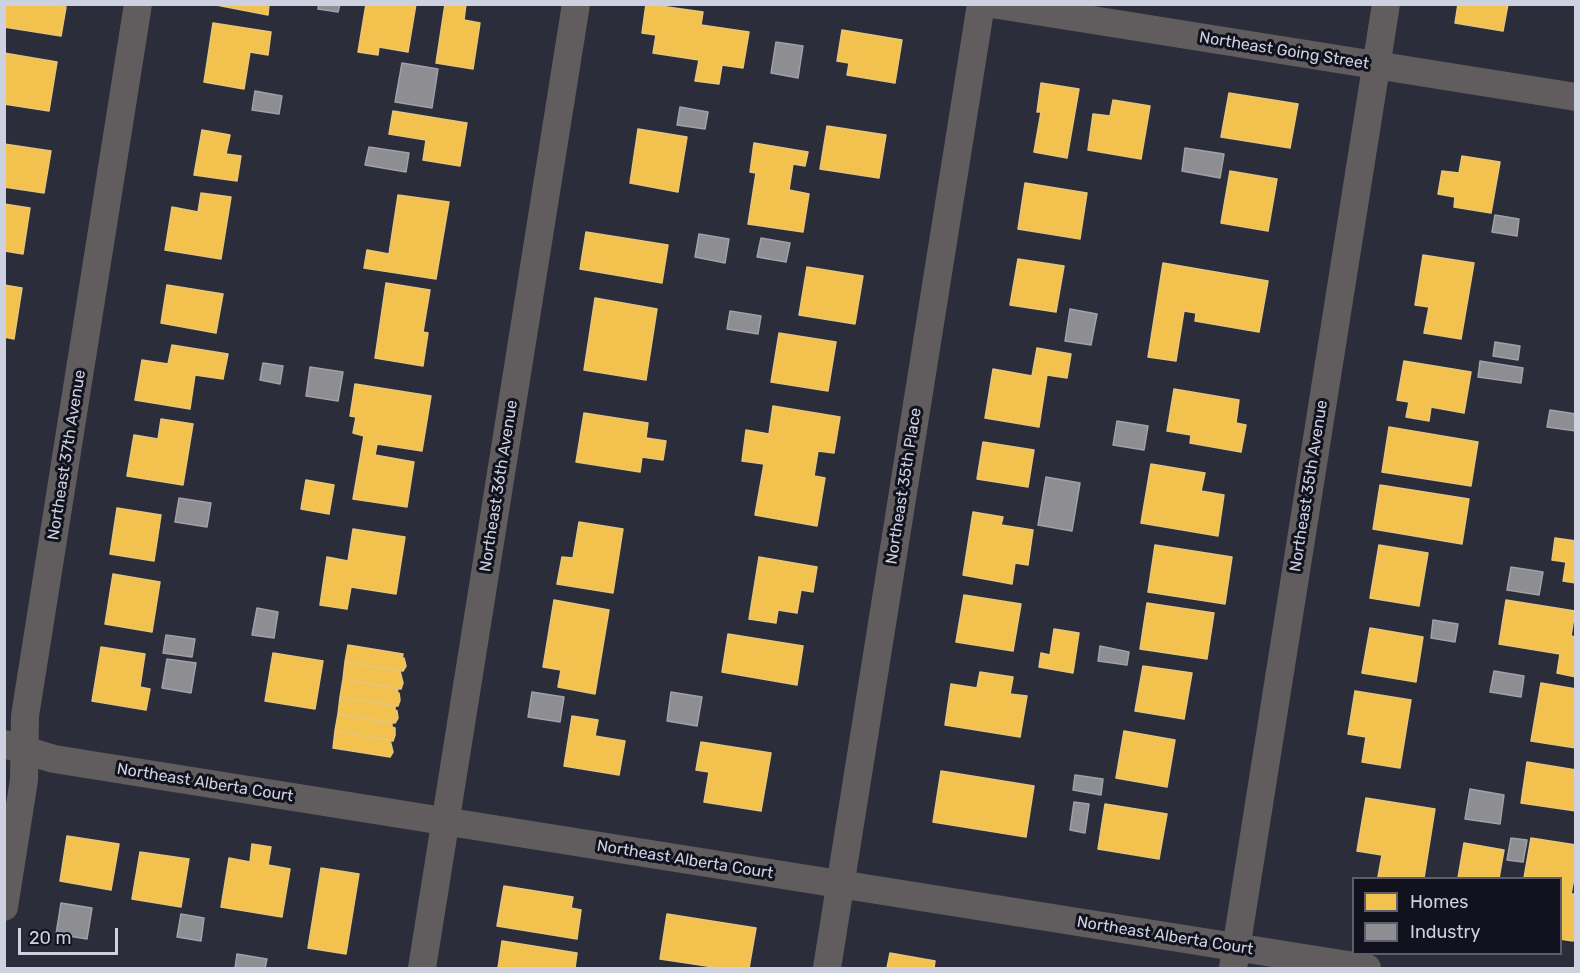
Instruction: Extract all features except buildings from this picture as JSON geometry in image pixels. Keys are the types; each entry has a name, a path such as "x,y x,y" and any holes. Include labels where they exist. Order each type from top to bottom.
{"street":[{"name":"Northeast 37th Avenue","path":"4,907 24,780 14,747 27,706 138,4"},
{"name":"Northeast 36th Avenue","path":"422,969 576,4"},
{"name":"Northeast 35th Place","path":"827,969 981,4"},
{"name":"Northeast Going Street","path":"992,4 1575,97"},
{"name":"Northeast 35th Avenue","path":"1234,958 1386,4"},
{"name":"Northeast Alberta Court","path":"14,747 54,759 840,885 1234,958 1367,969"}]}
